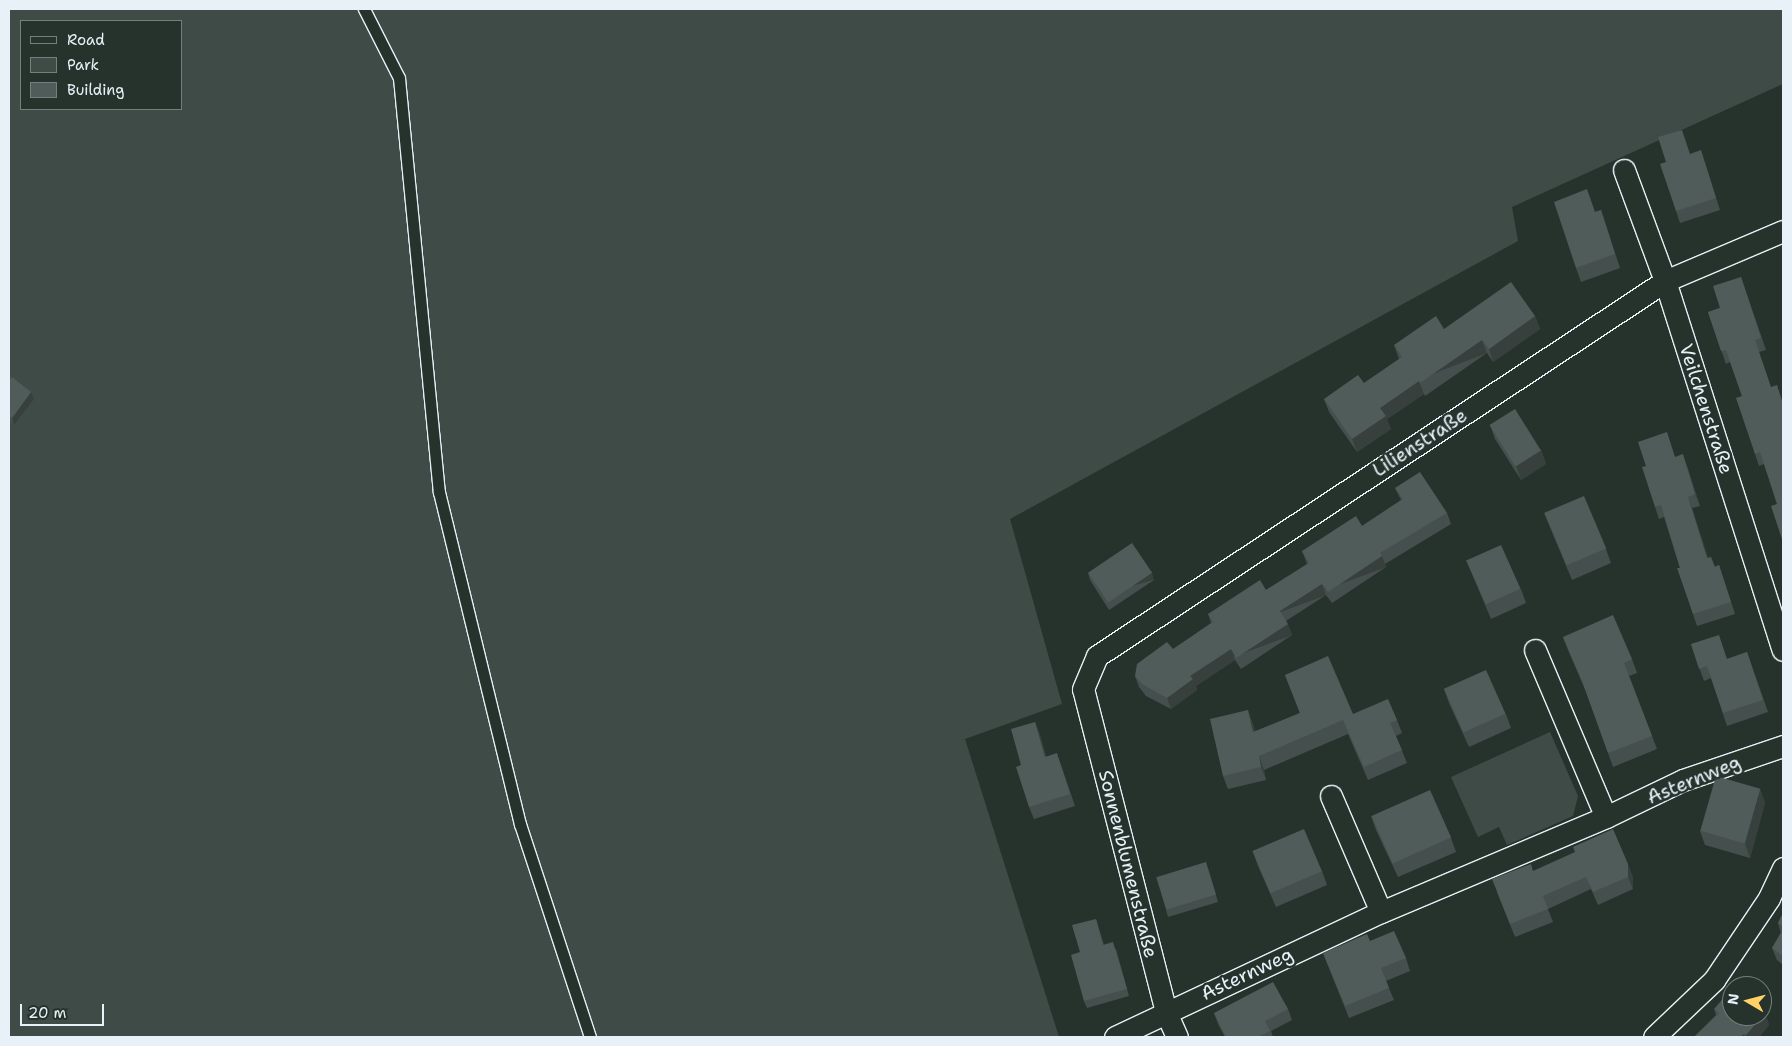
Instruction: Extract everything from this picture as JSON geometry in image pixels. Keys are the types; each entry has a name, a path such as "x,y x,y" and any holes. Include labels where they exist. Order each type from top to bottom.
{"street":[{"name":"Veilchenstraße","path":"1624,170 1665,281 1783,650"},
{"name":"Lilienstraße","path":"1083,689 1097,656 1665,281 1783,231"},
{"path":"1535,650 1606,818"},
{"name":"Sonnenblumenstraße","path":"1083,689 1166,1012 1177,1037"},
{"name":"Asternweg","path":"1115,1037 1381,912 1606,818 1683,780 1783,746"},
{"path":"1330,796 1381,912"},
{"path":"1654,1037 1714,980 1769,898 1783,868"}],"lane":[{"path":"364,9 399,78 439,492 520,824 590,1037"}],"green space":[{"path":"9,9 1783,9 1783,84 1512,207 1518,241 1010,519 1062,704 965,739 1059,1037 9,1037"},
{"path":"1550,732 1578,796 1573,816 1507,845 1499,827 1478,837 1451,777"}],"building":[{"path":"1682,130 1690,154 1701,150 1716,198 1676,211 1660,164 1666,162 1658,137"},
{"path":"1587,189 1595,212 1601,210 1615,254 1576,268 1554,202"},
{"path":"1741,277 1761,338 1755,340 1771,387 1777,385 1783,404 1783,542 1771,506 1777,504 1768,476 1760,452 1755,454 1736,398 1742,396 1726,350 1721,351 1708,312 1720,308 1713,286"},
{"path":"1511,282 1535,316 1489,349 1482,340 1420,383 1419,381 1380,408 1386,416 1352,439 1324,399 1358,375 1364,383 1402,357 1394,345 1436,316 1444,329"},
{"path":"12,377 31,392 12,418 9,416 9,381"},
{"path":"1515,409 1541,451 1516,466 1490,425"},
{"path":"1667,432 1675,457 1683,454 1695,494 1688,497 1707,558 1711,557 1715,567 1719,565 1731,602 1693,614 1677,568 1680,568 1661,505 1655,507 1642,467 1646,466 1638,442"},
{"path":"1420,472 1447,513 1380,553 1382,556 1328,592 1322,584 1280,611 1288,624 1236,658 1231,649 1190,676 1193,679 1167,698 1142,684 1135,676 1137,664 1167,642 1173,649 1213,622 1208,614 1260,580 1266,590 1309,563 1302,551 1356,516 1362,526 1403,499 1395,488"},
{"path":"1584,496 1606,548 1567,565 1544,513"},
{"path":"1132,543 1152,573 1108,602 1088,573"},
{"path":"1501,545 1521,589 1486,604 1466,560"},
{"path":"1613,615 1632,659 1624,663 1652,736 1608,753 1582,681 1563,637"},
{"path":"1719,635 1727,659 1747,652 1763,700 1723,713 1707,666 1699,669 1691,644"},
{"path":"1328,656 1353,714 1388,699 1397,720 1390,723 1402,750 1364,767 1343,720 1259,756 1261,767 1223,776 1210,719 1248,710 1253,732 1300,713 1285,675"},
{"path":"1486,670 1506,714 1464,733 1444,689"},
{"path":"1035,722 1045,757 1057,753 1070,794 1029,807 1016,767 1021,765 1011,729"},
{"path":"1716,776 1760,789 1745,843 1700,831"},
{"path":"1430,790 1451,838 1393,864 1372,816"},
{"path":"1304,829 1322,871 1270,893 1252,851"},
{"path":"1613,829 1628,864 1628,877 1593,892 1586,877 1543,896 1548,909 1510,924 1492,879 1531,864 1533,871 1575,852 1573,847"},
{"path":"1206,862 1216,895 1166,910 1156,877"},
{"path":"1783,913 1783,926 1778,923"},
{"path":"1096,919 1103,945 1113,942 1127,989 1084,1001 1071,955 1080,952 1072,925"},
{"path":"1783,929 1783,956 1772,948"},
{"path":"1394,931 1406,958 1381,968 1389,988 1345,1006 1323,953 1367,934 1370,941"},
{"path":"1273,982 1288,1009 1265,1021 1270,1031 1258,1037 1226,1037 1214,1013"},
{"path":"1722,1000 1722,1026 1754,1026 1746,1035 1744,1034 1740,1037 1694,1037 1719,1013 1714,1009"}]}
